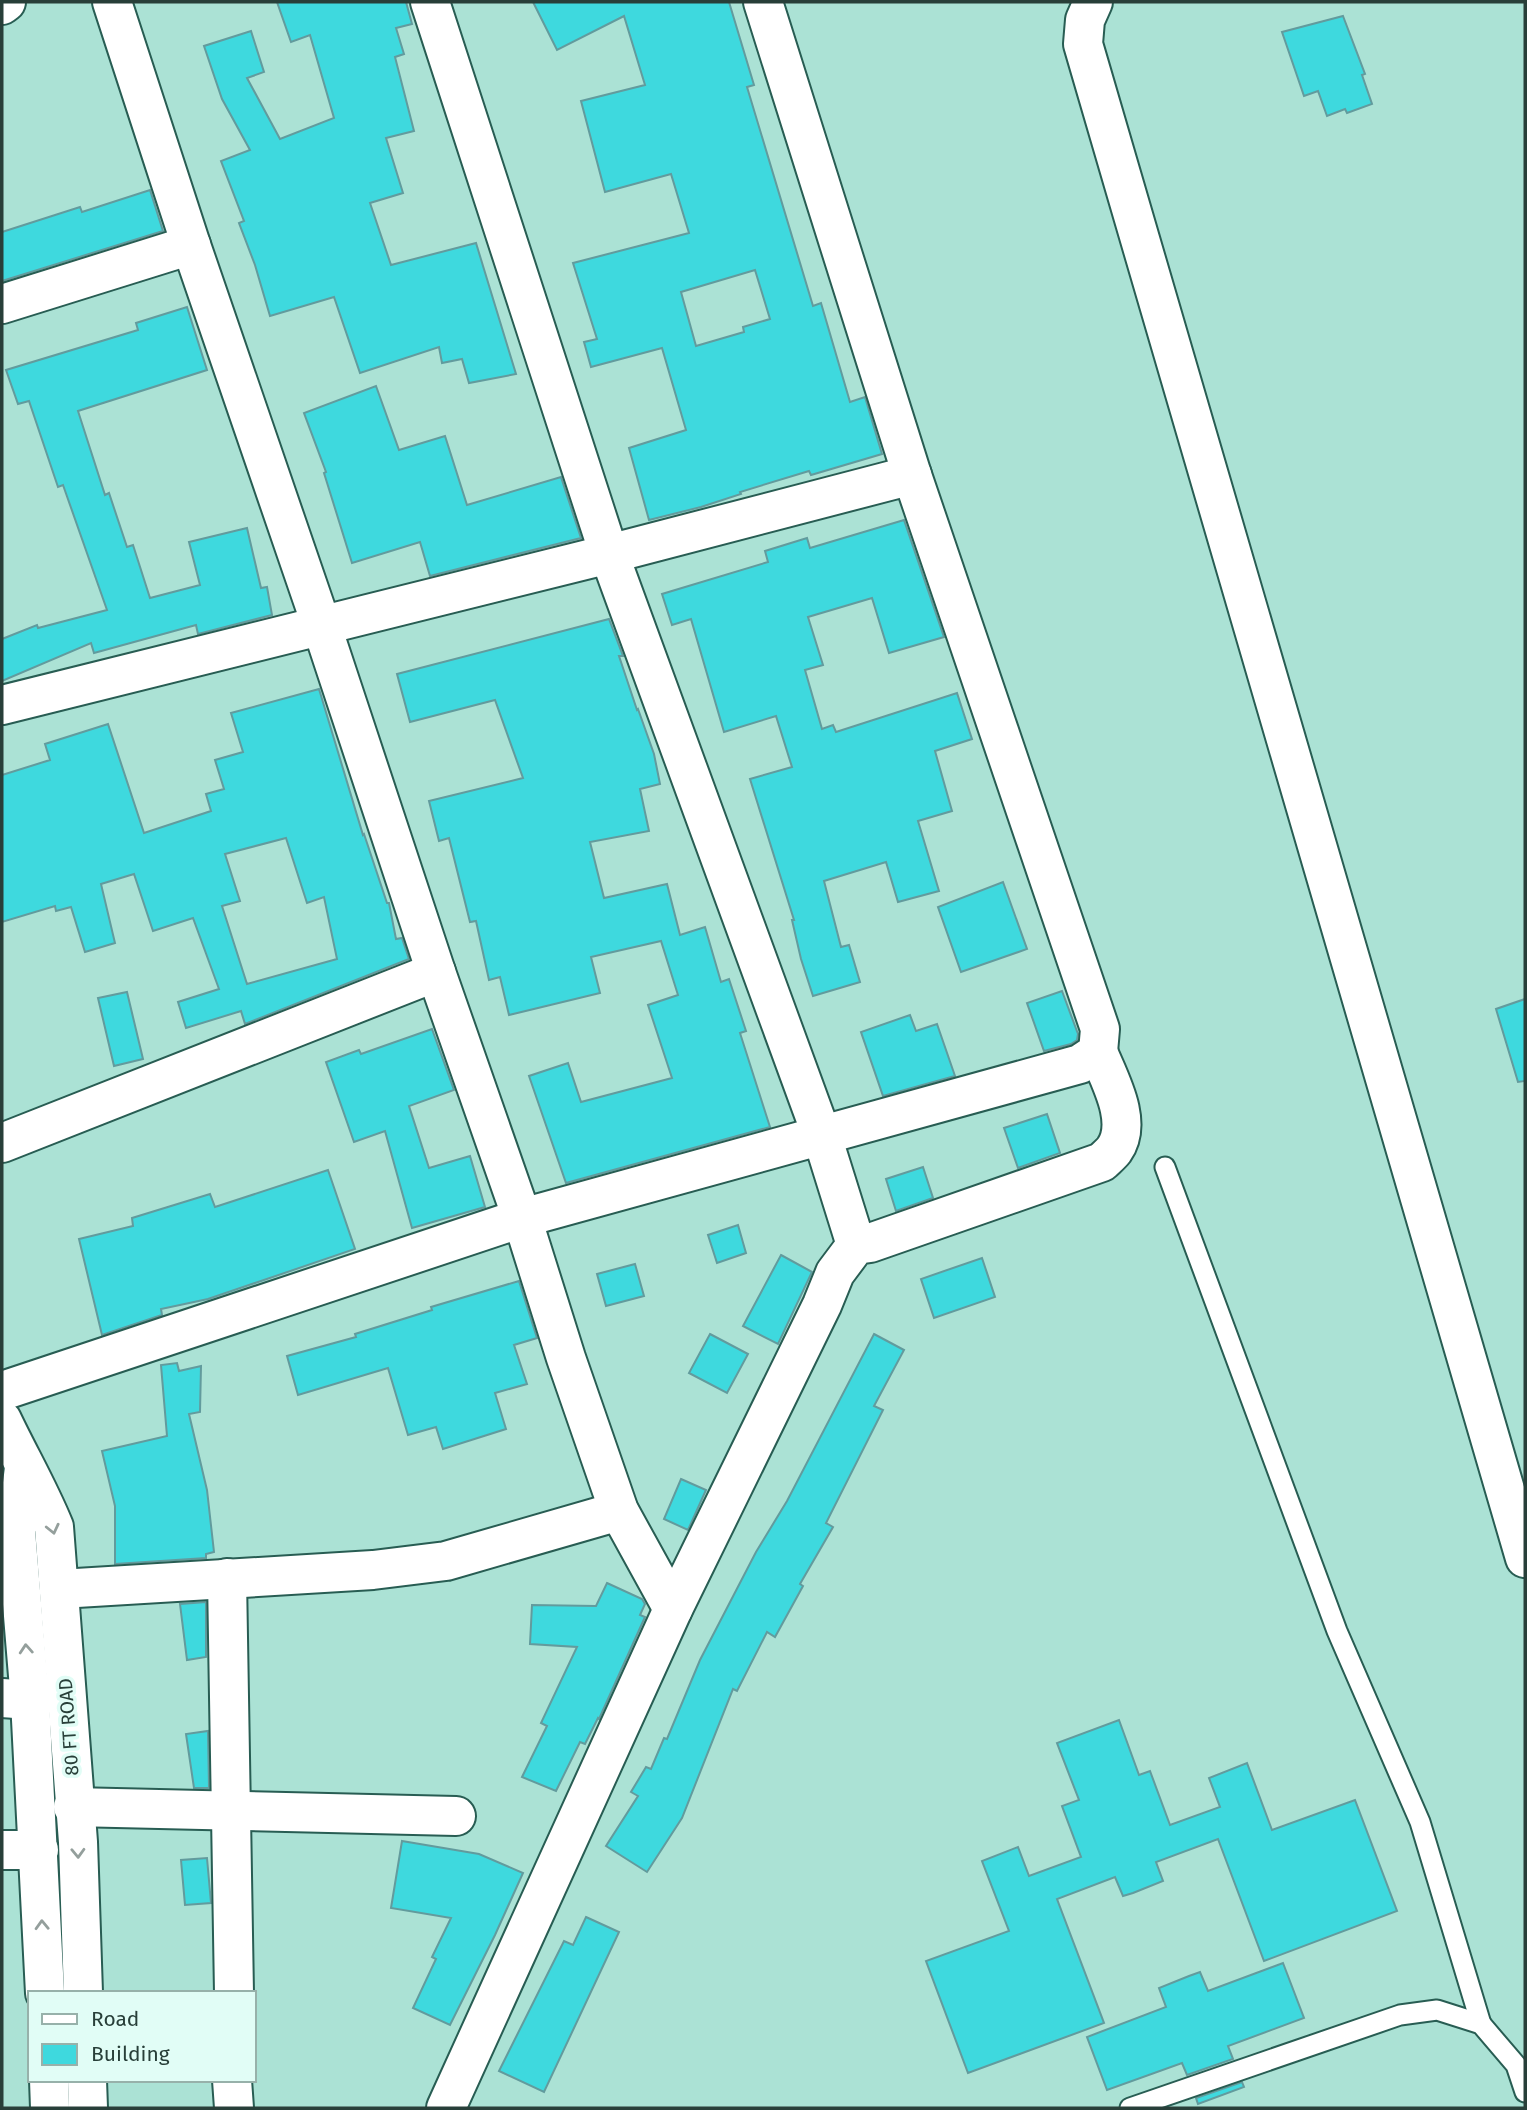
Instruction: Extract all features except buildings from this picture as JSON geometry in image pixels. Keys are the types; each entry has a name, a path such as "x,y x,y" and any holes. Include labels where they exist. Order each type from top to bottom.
{"street":[{"path":"112,2 191,245 619,1510 673,1609"},
{"path":"430,2 609,554 822,1136 856,1245"},
{"path":"446,2108 673,1609 822,1305 835,1273 856,1245 870,1243 1102,1162 1115,1148 1121,1131 1119,1106 1098,1052 1100,1029 912,475 763,2"},
{"path":"1093,2 1085,20 1083,44 1525,1558"},
{"path":"2,304 191,245"},
{"path":"2,705 609,554 912,475"},
{"path":"2,1143 436,972"},
{"path":"2,1391 522,1218 1080,1064 1098,1052"},
{"name":"80 FT ROAD","path":"2,1420 54,1527 78,1842 83,1991"},
{"name":"80 FT ROAD","path":"24,1468 16,1531 16,1699 20,1850 45,1991"},
{"path":"60,1589 373,1570 446,1561 619,1510"},
{"path":"227,1577 234,1991"},
{"path":"74,1807 456,1816"},
{"path":"49,2082 50,2108"},
{"path":"87,2082 88,2108"},
{"path":"232,2082 234,2108"}],"lane":[{"path":"1165,1167 1337,1632 1420,1822 1481,2024 1516,2065 1525,2092"},
{"path":"1130,2108 1399,2015 1437,2010 1481,2024"}]}
